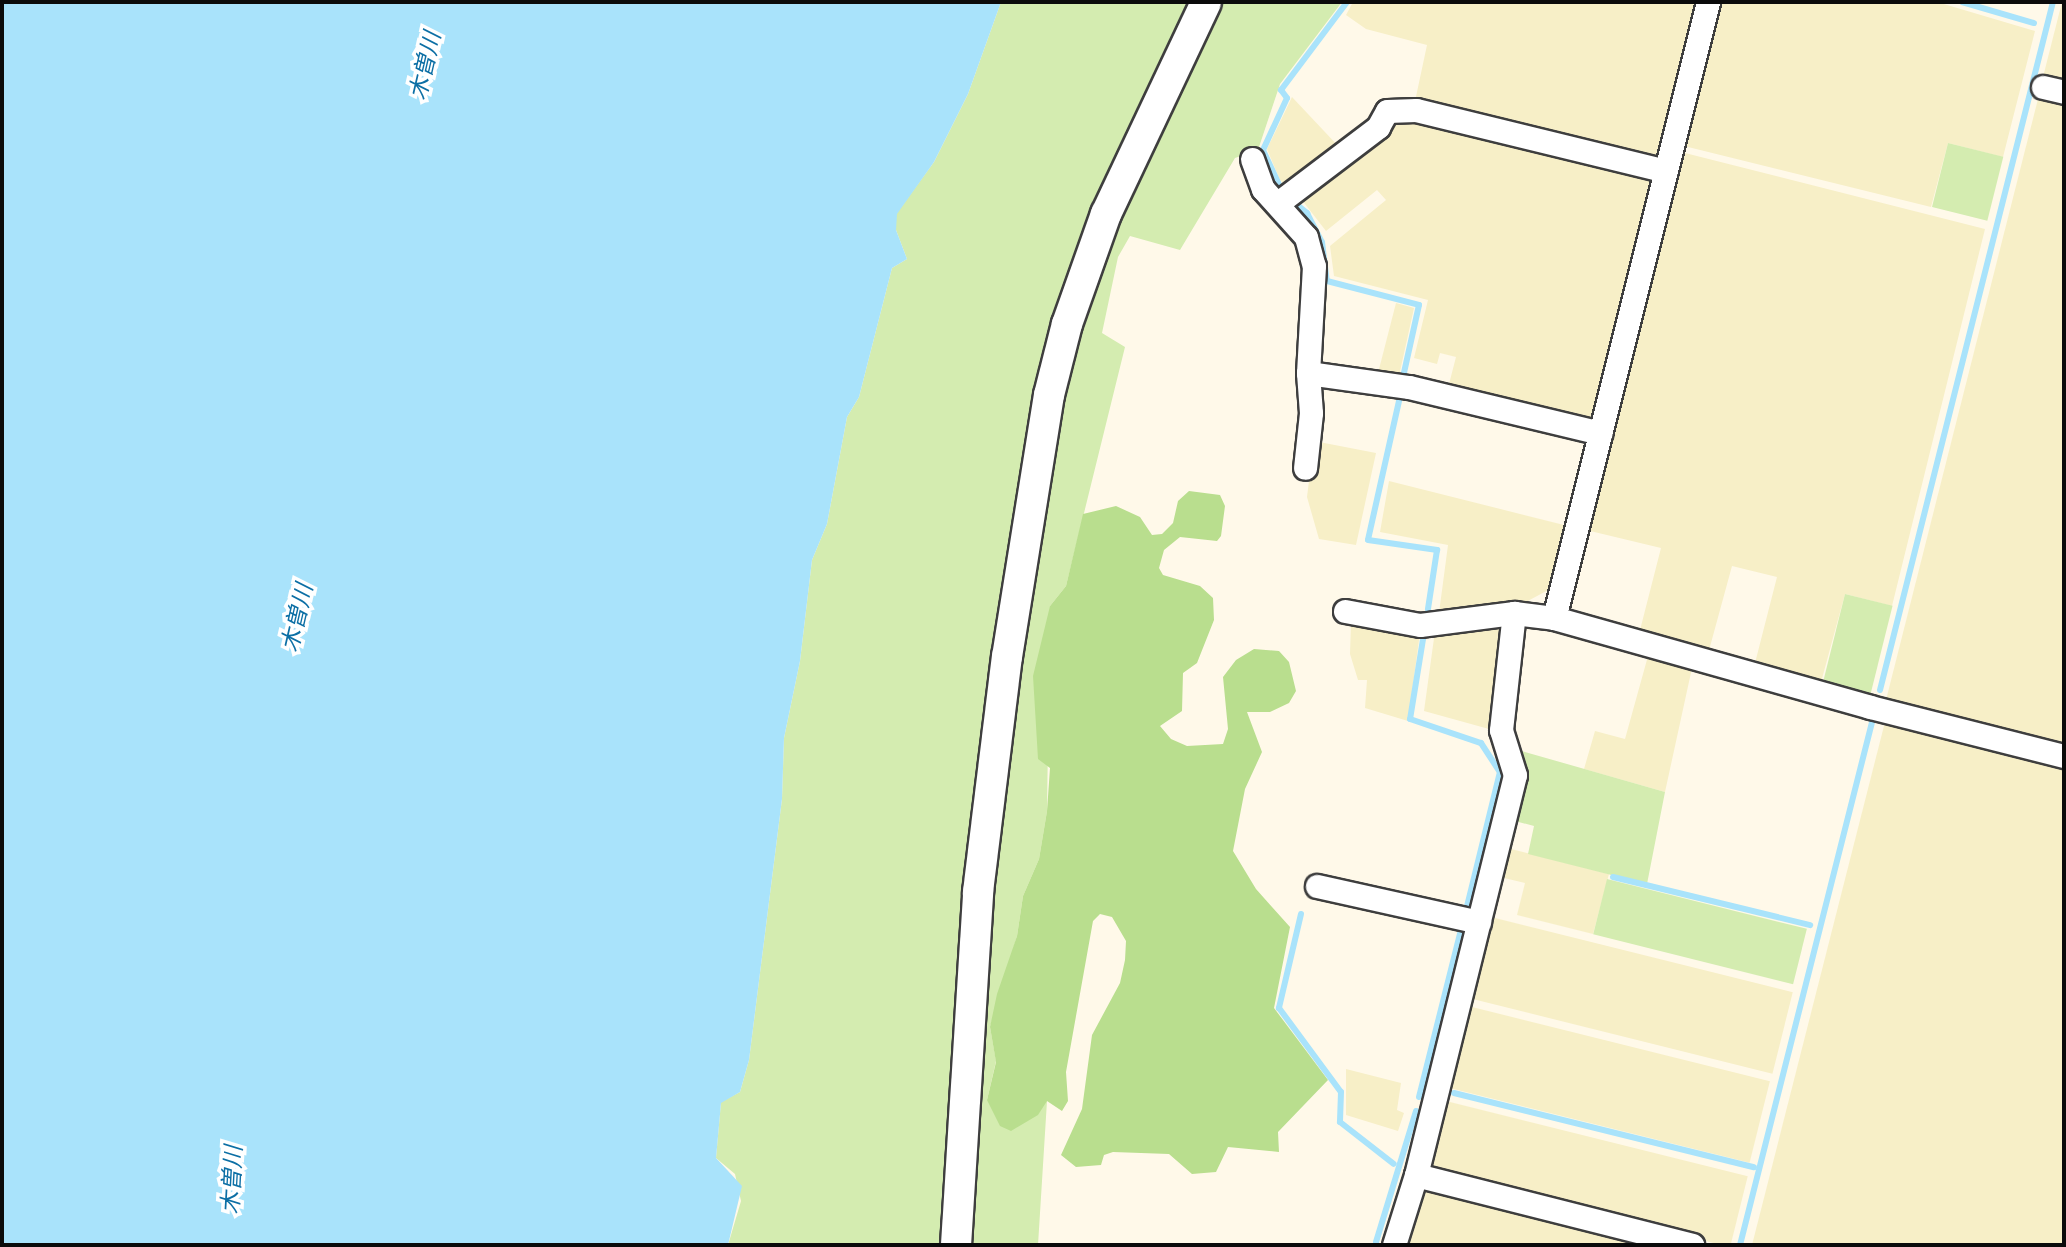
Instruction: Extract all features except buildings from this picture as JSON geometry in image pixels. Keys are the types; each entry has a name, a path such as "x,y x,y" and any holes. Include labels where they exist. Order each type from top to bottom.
{"street":[{"path":"956,1245 978,892 1009,643 1049,396 1067,324 1106,214 1206,2"},
{"path":"1554,618 1708,2"},
{"path":"1278,203 1378,127 1387,111 1416,110 1666,172"},
{"path":"1252,159 1263,189 1306,237 1314,266 1308,373 1311,414 1306,468"},
{"path":"1308,373 1409,387 1601,433"},
{"path":"1345,611 1420,625 1514,613 1554,618 1870,708 2064,756"},
{"path":"1394,1245 1416,1175 1515,775 1501,730 1514,613"},
{"path":"1317,887 1479,922"},
{"path":"1416,1175 1692,1245"}],"shaded area":[{"path":"1353,2 1697,2 1659,162 1414,106 1427,45 1366,29 1346,15"},
{"path":"1720,2 1937,2 2035,31 2003,157 1948,143 1931,207 1684,146"},
{"path":"2064,2 2064,86 2042,81"},
{"path":"2040,91 2064,97 2064,750 1885,704"},
{"path":"1292,97 1340,148 1289,188 1280,180 1267,149"},
{"path":"1399,116 1655,174 1592,420 1448,388 1456,357 1440,353 1437,364 1414,358 1428,300 1334,276 1330,246 1386,200 1377,190 1326,231 1298,195"},
{"path":"1681,152 1985,229 1892,606 1845,594 1820,686 1754,667 1777,577 1732,566 1708,654 1639,634 1661,548 1586,530"},
{"path":"1396,303 1414,308 1399,376 1377,377"},
{"path":"1314,441 1376,453 1356,545 1319,539 1307,497"},
{"path":"1389,481 1568,526 1552,588 1524,603 1439,613 1448,545 1380,532"},
{"path":"1351,622 1420,633 1408,721 1365,708 1367,680 1358,680 1350,654"},
{"path":"1498,624 1501,628 1489,729 1424,711 1435,631"},
{"path":"1648,656 1692,668 1665,792 1584,769 1595,731 1625,739"},
{"path":"1886,718 2064,763 2064,1245 1752,1245"},
{"path":"1507,848 1609,874 1593,934 1517,915 1525,883 1500,877"},
{"path":"1491,917 1793,992 1772,1074 1471,999"},
{"path":"1472,1007 1770,1081 1750,1163 1452,1089"},
{"path":"1346,1069 1401,1083 1397,1110 1404,1113 1398,1131 1346,1115"},
{"path":"1446,1101 1748,1176 1731,1245 1722,1245 1428,1172"},
{"path":"1423,1183 1667,1245 1402,1245"}],"green space":[{"path":"1001,2 1196,2 1057,320 948,1245 728,1245 741,1201 735,1174 716,1158 721,1102 740,1092 749,1060 782,799 784,738 800,661 812,560 827,524 847,417 859,397 892,268 907,259 896,230 896,214 934,162 968,94"},
{"path":"1216,2 1342,2 1280,84 1258,150 1235,158 1180,250 1130,236 1118,257 1102,333 1125,347 1066,586 1050,606 1047,811 1039,859 1023,896 1017,936 990,1027 996,1061 987,1100 1047,1101 1038,1245 964,1245 980,961 1056,404 1110,225"},
{"path":"1948,143 2003,157 1987,221 1932,207"},
{"path":"1189,491 1220,495 1225,506 1221,536 1217,541 1180,537 1164,550 1159,568 1163,575 1200,586 1213,598 1214,620 1197,663 1183,673 1182,711 1160,726 1171,739 1187,746 1223,744 1228,729 1223,677 1236,660 1254,649 1279,651 1289,662 1296,691 1289,703 1270,712 1247,712 1262,752 1245,789 1233,851 1256,889 1290,927 1274,1008 1328,1080 1278,1132 1279,1152 1228,1147 1216,1172 1192,1174 1169,1154 1113,1152 1104,1155 1101,1165 1076,1167 1061,1155 1082,1109 1092,1035 1120,983 1125,960 1126,941 1112,917 1100,914 1093,921 1066,1072 1068,1101 1062,1111 1047,1101 1038,1115 1011,1131 1000,1126 987,1100 996,1062 990,1027 997,994 1017,936 1023,896 1039,859 1047,811 1050,768 1038,759 1033,676 1050,606 1066,586 1083,514 1116,506 1140,517 1152,535 1162,534 1173,523 1178,501"},
{"path":"1845,594 1893,606 1870,698 1822,686"},
{"path":"1518,750 1665,792 1647,884 1528,854 1534,826 1515,821"},
{"path":"1607,879 1807,929 1793,984 1593,934"}],"water":[{"name":"木曽川","path":"2,2 1001,2 968,94 934,162 897,214 896,230 907,259 892,268 859,397 847,417 827,524 812,560 800,661 784,738 782,799 749,1060 740,1092 721,1103 716,1158 742,1186 728,1245 2,1245"}],"waterway":[{"path":"1282,191 1263,150 1287,98 1281,90 1347,2"},
{"path":"1962,2 2034,23"},
{"path":"1880,690 2053,2"},
{"path":"1295,203 1307,213 1322,242 1327,281 1419,305 1403,377"},
{"path":"1399,401 1368,540 1437,550 1428,609"},
{"path":"1424,633 1410,719 1481,743 1500,772 1467,906"},
{"path":"1740,1245 1872,722"},
{"path":"1613,877 1810,925"},
{"path":"1301,914 1279,1008 1341,1092 1340,1122 1394,1164"},
{"path":"1419,1097 1462,926"},
{"path":"1454,1093 1754,1167"},
{"path":"1376,1242 1416,1111"}]}
